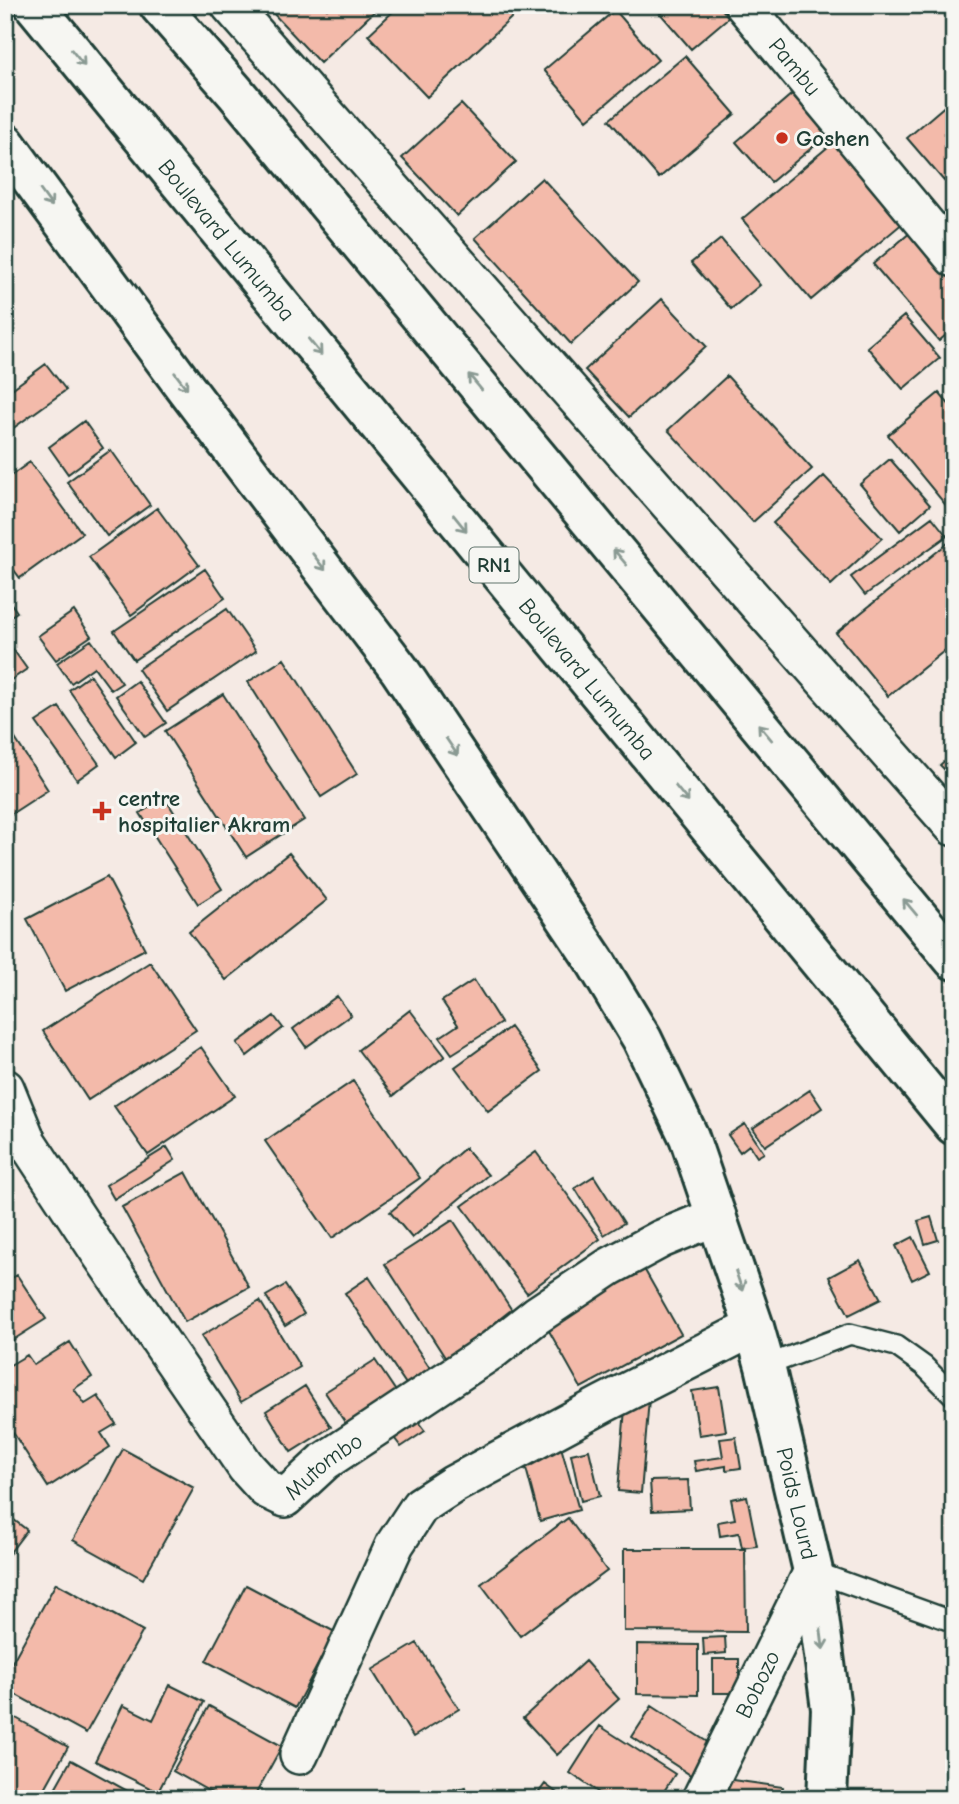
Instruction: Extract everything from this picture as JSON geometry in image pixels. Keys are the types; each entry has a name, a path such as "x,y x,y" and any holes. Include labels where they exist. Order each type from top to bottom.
{"main road":[{"name":"Boulevard Lumumba","path":"34,5 954,1125"},
{"path":"159,5 244,103 954,960"},
{"name":"Poids Lourd","path":"5,143 184,386 399,669 595,961 642,1039 689,1137 765,1366 813,1571 831,1709 827,1799"}],"street":[{"path":"230,5 954,827"},
{"name":"Pambu","path":"744,5 954,258"},
{"name":"Mutombo","path":"5,1088 27,1142 246,1467 266,1489 285,1498 325,1461 494,1349 537,1315 599,1274 661,1239 717,1216"},
{"path":"299,1755 395,1544 420,1506 454,1484 603,1404 754,1327"},
{"name":"Bobozo","path":"701,1799 813,1571"}],"lane":[{"path":"765,1366 850,1334 896,1346 924,1366 954,1396"},
{"path":"813,1571 954,1622"}],"building":[{"path":"275,5 323,5 327,9 331,5 381,5 320,63 270,10"},
{"path":"400,5 525,5 427,97 368,35"},
{"path":"653,5 718,5 729,17 691,49"},
{"path":"615,10 658,60 587,120 544,70"},
{"path":"685,56 735,114 659,178 609,120"},
{"name":"Goshen","path":"792,94 827,135 771,182 736,142"},
{"path":"954,98 954,173 944,181 907,138"},
{"path":"461,104 516,162 457,216 402,158"},
{"path":"835,141 904,222 811,300 742,219"},
{"path":"542,178 638,282 571,344 475,238"},
{"path":"911,232 954,282 954,328 939,341 873,264"},
{"path":"721,239 760,285 731,309 691,263"},
{"path":"662,299 706,346 629,417 585,370"},
{"path":"904,316 940,358 903,389 867,347"},
{"path":"46,364 66,390 5,434 5,394"},
{"path":"727,376 812,469 753,522 668,430"},
{"path":"939,393 954,410 953,514 888,435"},
{"path":"84,421 103,448 68,474 49,447"},
{"path":"111,450 150,505 107,536 67,482"},
{"path":"890,459 930,505 900,531 860,484"},
{"path":"30,462 82,533 20,578 5,558 5,480"},
{"path":"824,476 882,538 831,585 773,523"},
{"path":"157,508 199,565 131,615 89,557"},
{"path":"932,517 947,536 865,595 851,577"},
{"path":"954,538 954,643 888,696 836,633"},
{"path":"205,569 225,598 134,660 114,631"},
{"path":"5,595 17,612 5,620"},
{"path":"227,609 256,651 167,711 138,669"},
{"path":"74,611 91,636 56,660 38,636"},
{"path":"5,638 27,669 5,684"},
{"path":"91,640 122,683 111,690 94,667 71,683 57,663"},
{"path":"284,659 357,774 321,797 248,682"},
{"path":"90,675 136,742 116,757 69,690"},
{"path":"137,681 166,723 145,737 116,696"},
{"path":"223,694 304,820 246,857 165,731"},
{"path":"59,707 99,764 77,780 36,722"},
{"path":"14,737 48,790 5,818 5,742"},
{"path":"954,752 954,779 940,765"},
{"path":"165,798 222,889 198,904 140,813"},
{"path":"289,853 327,900 226,980 189,932"},
{"path":"107,877 145,949 65,991 27,919"},
{"path":"150,962 196,1030 88,1100 43,1031"},
{"path":"474,980 501,1023 452,1054 440,1037 458,1025 442,1001"},
{"path":"337,996 351,1015 306,1047 293,1029"},
{"path":"410,1010 445,1056 393,1096 358,1050"},
{"path":"274,1016 283,1028 247,1056 237,1043"},
{"path":"510,1027 542,1071 488,1111 455,1067"},
{"path":"201,1047 235,1096 148,1155 114,1106"},
{"path":"353,1081 420,1178 332,1238 265,1141"},
{"path":"810,1090 822,1108 765,1146 753,1128"},
{"path":"745,1124 764,1153 757,1157 749,1145 740,1152 728,1135"},
{"path":"167,1147 175,1160 114,1199 106,1185"},
{"path":"465,1148 488,1175 412,1238 390,1212"},
{"path":"536,1152 600,1239 527,1293 462,1206"},
{"path":"186,1172 249,1287 185,1322 122,1207"},
{"path":"594,1176 624,1223 604,1235 575,1188"},
{"path":"931,1217 938,1240 925,1244 918,1221"},
{"path":"453,1220 517,1318 448,1362 385,1264"},
{"path":"913,1237 930,1271 912,1280 896,1246"},
{"path":"860,1260 881,1299 849,1315 829,1277"},
{"path":"643,1267 681,1334 581,1388 544,1322"},
{"path":"17,1275 46,1319 5,1345 5,1282"},
{"path":"369,1277 434,1374 410,1390 345,1293"},
{"path":"285,1285 304,1314 285,1326 266,1296"},
{"path":"260,1301 300,1367 241,1402 201,1336"},
{"path":"70,1342 92,1377 74,1389 85,1404 98,1396 116,1424 101,1433 110,1447 48,1487 5,1420 5,1368 27,1355 34,1365"},
{"path":"375,1360 397,1393 346,1424 325,1392"},
{"path":"305,1386 331,1427 291,1452 266,1411"},
{"path":"719,1387 726,1431 699,1435 692,1391"},
{"path":"626,1397 649,1399 641,1493 618,1491"},
{"path":"412,1414 425,1431 401,1447 389,1431"},
{"path":"736,1437 741,1468 726,1470 726,1466 696,1471 694,1461 723,1457 720,1439"},
{"path":"561,1447 579,1510 540,1521 523,1457"},
{"path":"123,1449 194,1488 143,1579 73,1540"},
{"path":"589,1450 600,1496 581,1501 571,1454"},
{"path":"688,1480 690,1509 652,1511 650,1481"},
{"path":"747,1496 757,1546 742,1548 739,1533 720,1536 718,1522 735,1519 731,1499"},
{"path":"5,1513 27,1530 5,1559"},
{"path":"568,1518 607,1571 520,1636 481,1584"},
{"path":"624,1549 745,1549 746,1632 624,1631"},
{"path":"56,1583 143,1631 86,1733 5,1689 5,1675"},
{"path":"246,1585 335,1632 295,1708 206,1661"},
{"path":"725,1637 726,1653 704,1655 703,1638"},
{"path":"417,1643 459,1709 413,1737 372,1670"},
{"path":"637,1644 698,1645 698,1695 637,1694"},
{"path":"713,1659 739,1659 739,1693 713,1693"},
{"path":"585,1661 619,1699 557,1755 523,1718"},
{"path":"170,1685 204,1702 158,1792 95,1761 123,1705 153,1720"},
{"path":"209,1706 282,1746 253,1799 223,1799 173,1771"},
{"path":"652,1706 712,1745 692,1776 632,1737"},
{"path":"5,1712 68,1747 39,1799 5,1799"},
{"path":"600,1726 675,1774 659,1799 608,1799 570,1773"},
{"path":"71,1760 142,1799 49,1799"},
{"path":"718,1778 783,1787 781,1799 716,1799"},
{"path":"545,1784 565,1799 534,1799"},
{"path":"466,1787 469,1799 434,1799 433,1794"}],"place":[{"name":"Goshen","path":"782,138"},
{"name":"centre hospitalier Akram","path":"102,811"}]}
